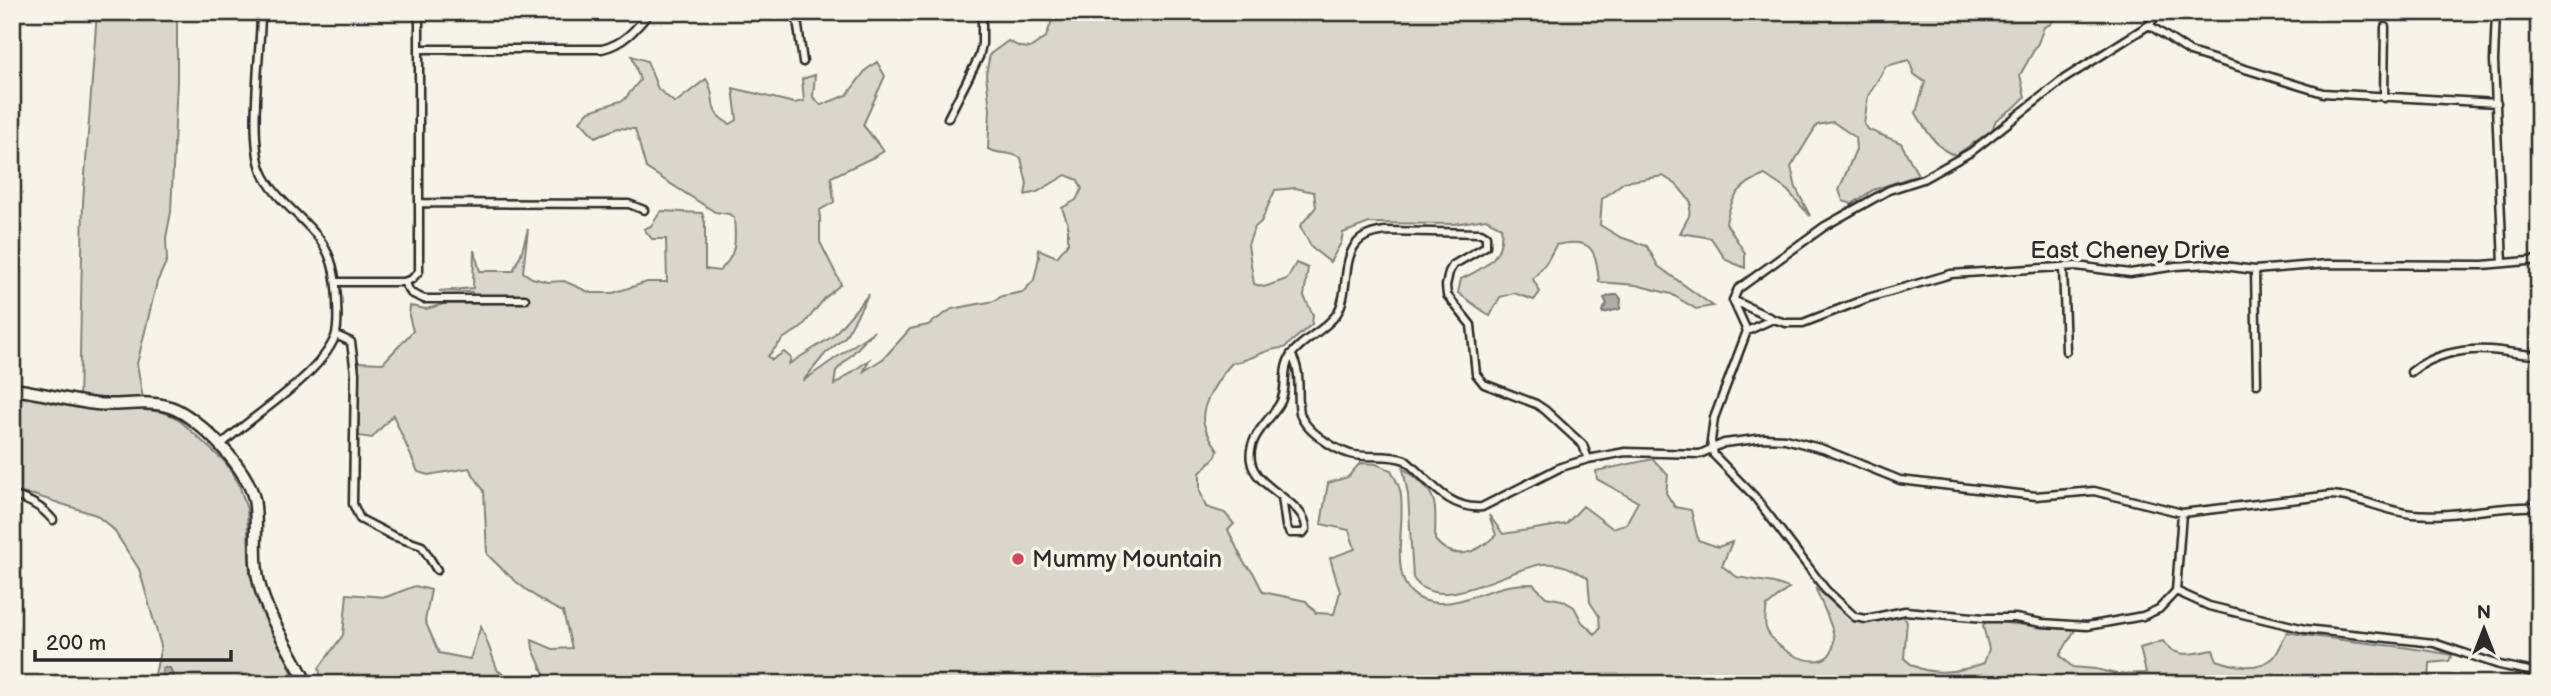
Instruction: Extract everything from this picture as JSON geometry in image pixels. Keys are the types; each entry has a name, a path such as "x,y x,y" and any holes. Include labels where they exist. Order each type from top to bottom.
{"street":[{"path":"220,446 302,378 324,354 336,335 336,282 331,260 323,244 277,193 260,164 257,133 261,12"},
{"path":"336,282 404,282 419,271 419,12"},
{"path":"419,49 602,49 628,37 650,12"},
{"path":"796,12 803,62"},
{"path":"948,118 979,57 982,44 982,12"},
{"path":"1747,331 1733,300 1738,289 1825,226 1889,190 1923,179 1971,152 2064,79 2149,24 2159,12"},
{"path":"2496,12 2494,61 2503,263"},
{"path":"2149,24 2190,52 2323,93 2497,103"},
{"path":"2384,98 2385,27"},
{"path":"12,111 12,156"},
{"path":"420,203 629,204 644,210"},
{"path":"1282,497 1286,526 1290,533 1303,533 1306,528 1305,518 1282,497 1257,476 1251,464 1251,451 1261,427 1282,399 1286,365 1291,355 1336,314 1352,250 1364,237 1385,231 1481,233 1486,236 1486,246 1453,265 1446,286 1447,295 1471,326 1476,374 1484,384 1545,410 1583,445 1588,459"},
{"name":"East Cheney Drive","path":"1733,300 1773,319 1786,323 1803,323 1868,298 1951,274 2063,267 2090,267 2130,273 2208,264 2255,270 2337,264 2503,263 2539,260"},
{"path":"2063,267 2066,351"},
{"path":"2255,270 2258,384"},
{"path":"404,282 411,293 424,299 525,299"},
{"path":"1773,319 1747,331 1714,418 1711,432 1712,450 1754,496 1826,590 1854,617 1866,619 1905,611 2087,626 2143,616 2159,609 2176,591 2182,513"},
{"path":"336,335 351,342 355,373 353,504 360,519 422,547 437,570"},
{"path":"2411,372 2431,359 2461,352 2487,350 2539,355"},
{"path":"1291,355 1298,365 1300,414 1306,427 1349,454 1405,460 1448,499 1471,508 1482,507 1561,467 1588,459 1625,452 1700,454 1724,443 1752,439 1785,439 1823,449 1900,480 2036,496 2094,491 2182,513 2332,495 2411,514 2444,515 2539,507"},
{"path":"12,389 97,404 164,405 186,415 220,446 250,486 255,511 255,552 260,586 307,684"},
{"path":"12,496 31,501 46,511 53,520"},
{"path":"2176,591 2209,606 2305,629 2434,643 2499,665 2539,674"},
{"path":"12,656 15,659 12,670"}],"shaded area":[{"path":"97,12 177,12 177,81 171,212 166,238 167,260 157,282 137,364 145,410 163,412 177,418 225,462 239,484 247,510 250,575 297,684 153,684 161,646 139,569 113,529 96,515 34,495 12,492 12,397 79,407 83,202"},
{"path":"1055,12 2056,12 2051,24 2044,27 2020,75 2025,97 1996,120 1992,130 1956,155 1938,145 1916,113 1925,82 1914,74 1909,60 1886,66 1868,96 1864,124 1869,130 1901,143 1918,175 1873,190 1852,204 1843,201 1839,190 1856,149 1855,137 1833,122 1817,125 1791,167 1796,188 1810,216 1787,190 1765,175 1749,182 1734,198 1726,223 1745,253 1745,268 1726,260 1711,238 1680,233 1689,216 1691,202 1677,185 1663,176 1624,182 1602,199 1600,225 1620,237 1647,246 1658,266 1713,306 1696,309 1671,294 1636,285 1599,282 1596,261 1590,248 1585,244 1568,243 1556,245 1533,279 1540,292 1534,300 1514,293 1500,297 1490,316 1458,293 1461,279 1485,266 1496,254 1500,246 1501,227 1486,219 1454,224 1369,223 1343,233 1341,243 1330,262 1312,248 1300,226 1316,207 1314,192 1295,188 1275,190 1261,222 1254,228 1248,245 1254,284 1264,287 1287,279 1296,263 1308,268 1304,296 1313,315 1312,324 1284,348 1232,363 1222,375 1207,400 1203,417 1206,431 1218,450 1216,456 1200,473 1200,491 1206,507 1225,513 1234,524 1228,530 1244,563 1253,572 1263,592 1306,601 1316,613 1334,614 1340,592 1330,558 1355,549 1349,530 1321,524 1328,483 1348,477 1360,463 1376,464 1391,470 1399,487 1402,505 1400,558 1402,575 1408,589 1420,598 1445,603 1505,587 1533,584 1546,597 1562,600 1574,607 1582,622 1595,634 1600,628 1599,616 1590,602 1588,578 1561,565 1528,567 1456,592 1439,593 1424,589 1413,578 1408,495 1403,468 1429,491 1435,505 1435,540 1450,551 1466,553 1481,547 1496,535 1489,515 1503,534 1566,524 1583,506 1612,528 1626,524 1638,502 1597,479 1596,471 1653,459 1668,475 1666,493 1675,507 1691,510 1698,540 1718,547 1732,542 1722,566 1737,577 1789,588 1767,606 1765,626 1780,646 1803,659 1824,659 1831,652 1834,639 1815,587 1854,622 1874,622 1903,616 1907,621 1904,658 1912,665 1931,671 1953,671 1984,663 1989,649 1983,626 1986,621 2075,630 2060,655 2072,667 2116,674 2146,673 2140,648 2163,641 2179,653 2213,650 2217,660 2223,662 2245,666 2260,665 2273,658 2287,632 2452,655 2449,661 2430,663 2429,684 543,684 547,681 533,649 532,640 553,649 572,648 563,612 522,586 487,554 484,491 469,468 428,475 418,472 393,415 372,438 359,436 359,362 383,363 413,331 409,316 410,306 426,309 444,304 525,303 525,296 439,291 473,288 474,250 480,271 513,271 528,229 523,272 532,278 548,282 564,281 591,293 613,293 647,282 667,282 666,239 652,239 644,229 651,226 661,211 702,213 705,223 705,269 719,271 725,265 734,247 734,218 729,214 715,212 646,168 635,129 618,128 595,137 580,121 589,111 624,100 640,80 632,56 647,61 658,89 675,103 706,79 712,92 714,109 730,124 737,120 733,88 794,103 804,101 802,79 815,75 813,97 821,105 847,95 866,70 877,62 885,76 863,125 884,151 831,177 834,202 820,210 820,242 841,284 825,298 801,328 784,338 768,356 772,360 784,352 791,358 789,364 833,336 869,294 845,337 825,354 803,381 874,331 836,371 834,385 869,360 864,371 884,358 910,329 928,325 952,309 1023,292 1034,280 1038,249 1057,257 1068,243 1068,224 1062,208 1076,200 1082,189 1078,180 1066,175 1037,192 1025,195 1027,184 1021,158 988,149 990,110 986,74 990,54 1008,41 1030,48 1046,37"},
{"path":"1618,295 1621,299 1620,309 1603,313 1607,304 1604,298"},
{"path":"415,586 431,590 425,621 439,653 470,659 481,626 498,671 523,684 442,684 439,680 423,676 419,684 322,684 319,668 343,635 347,594 386,597"},
{"path":"163,668 170,668 176,684 152,684 162,675"}],"place":[{"name":"Mummy Mountain","path":"1018,559"}]}
